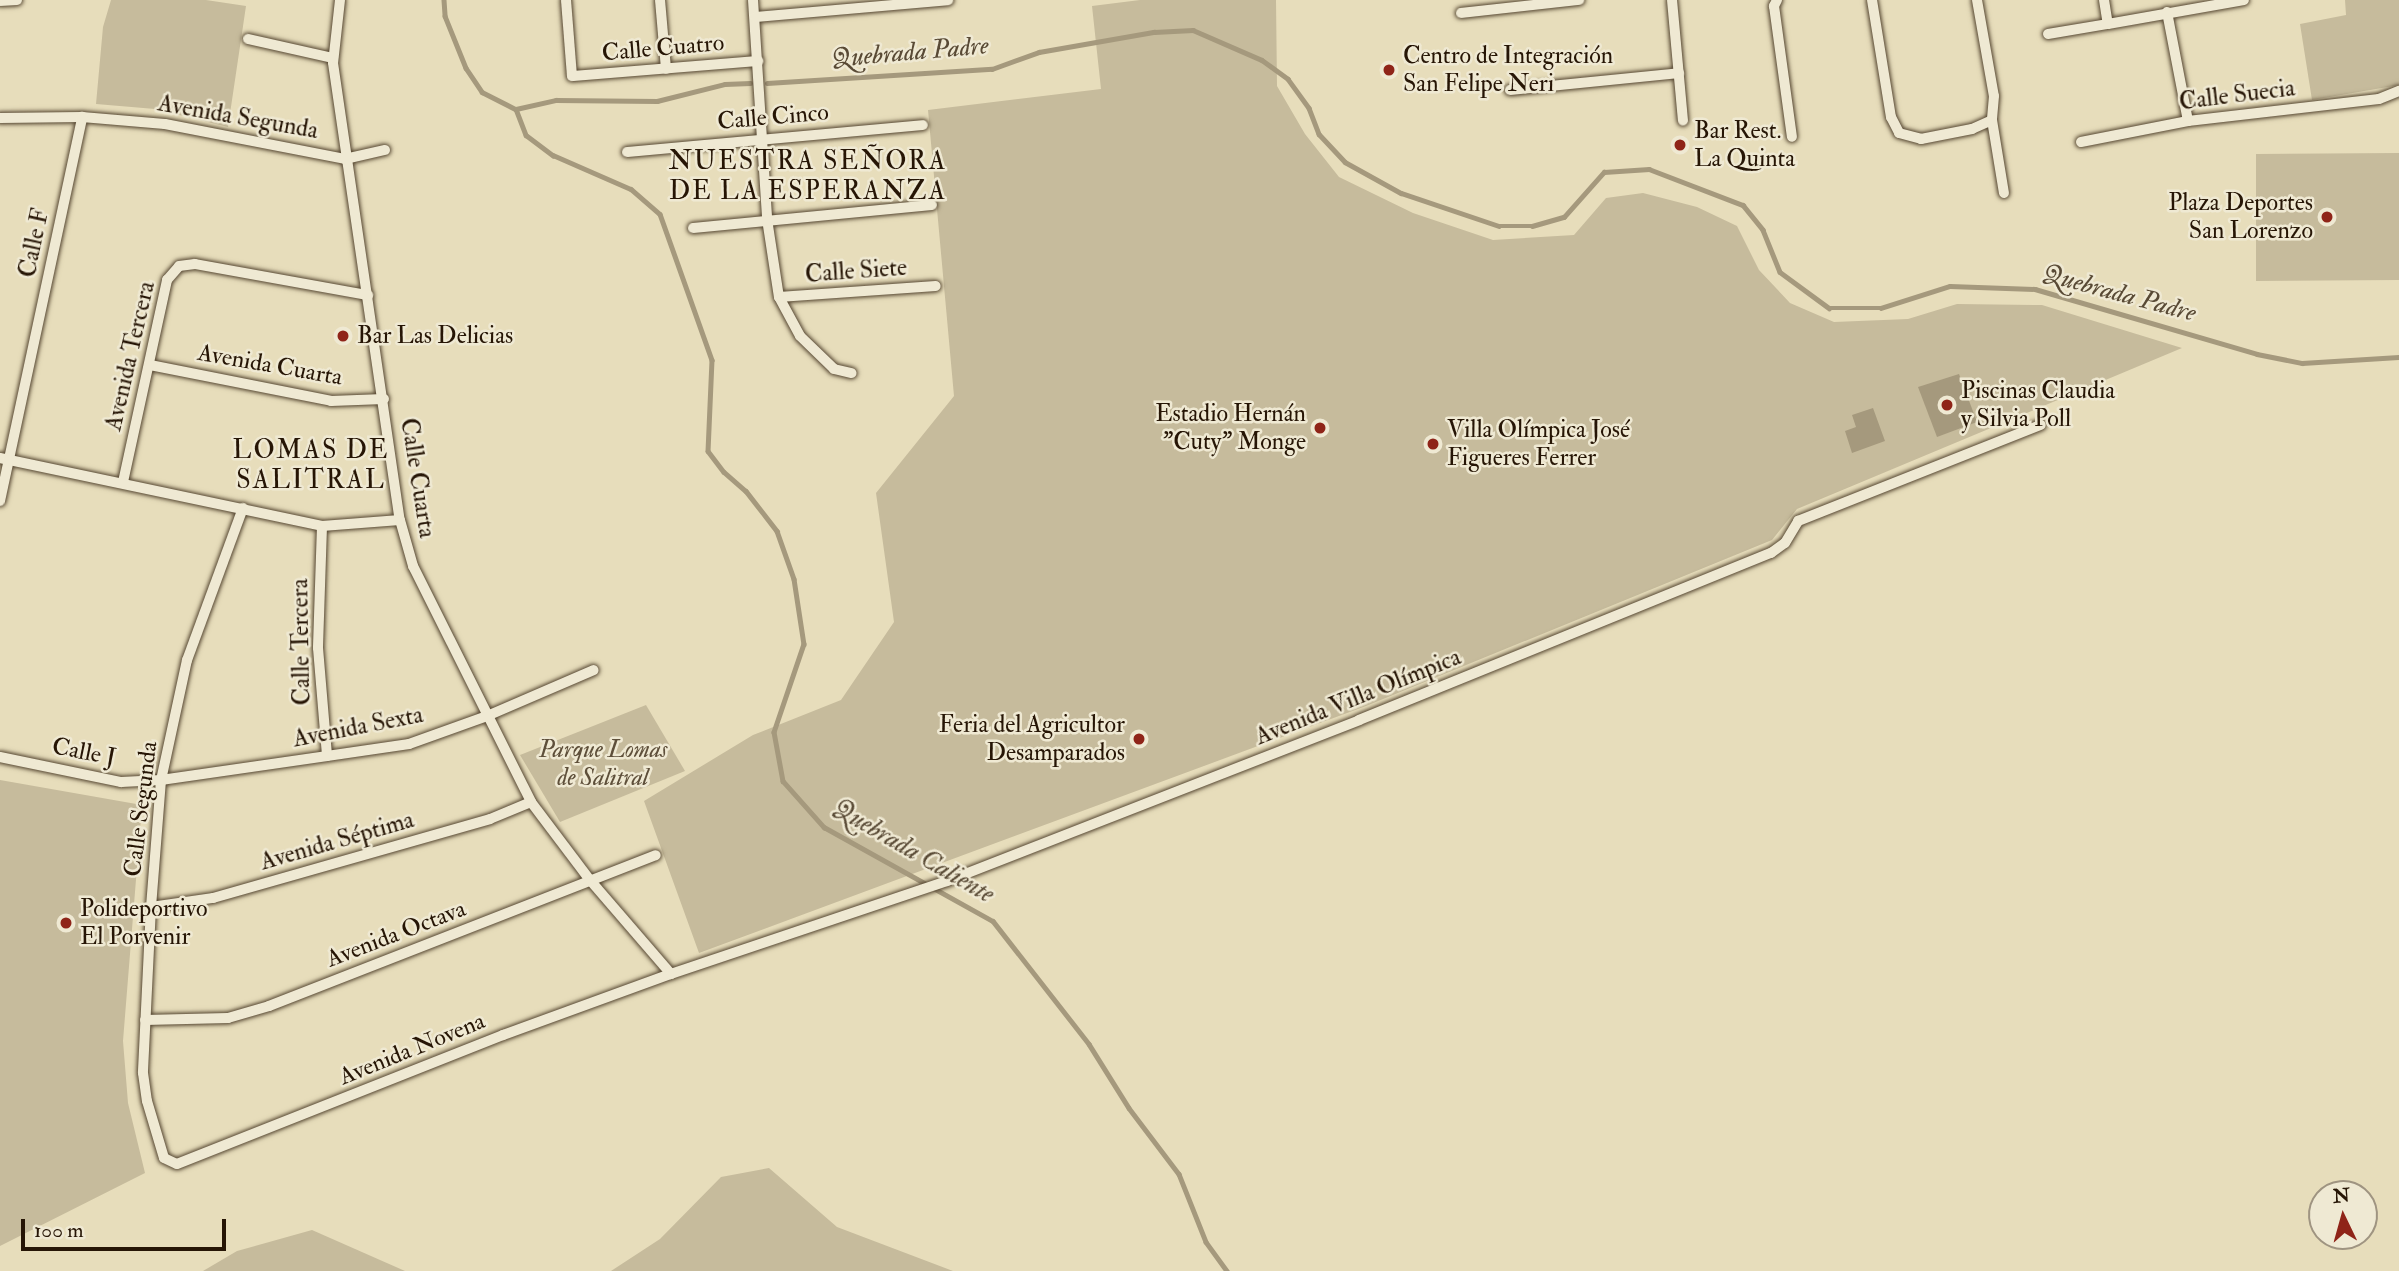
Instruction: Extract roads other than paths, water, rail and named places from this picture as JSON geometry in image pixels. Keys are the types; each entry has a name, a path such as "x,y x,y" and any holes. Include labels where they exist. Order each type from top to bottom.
{"street":[{"path":"0,1 17,0"},
{"name":"Calle Cuarta","path":"340,0 333,58 345,159 384,399 400,520 413,566 531,802 590,880 671,974"},
{"name":"Calle Cuatro","path":"566,0 572,76 758,61"},
{"path":"660,0 666,69"},
{"path":"753,0 768,221 779,297 800,336 834,369 852,373"},
{"path":"755,17 948,0"},
{"path":"1461,13 1579,0"},
{"path":"1672,0 1683,120"},
{"path":"1777,0 1774,6 1792,137"},
{"path":"1872,0 1892,117 1899,134 1921,139 1972,129 1992,120"},
{"path":"1978,0 1994,96 1992,120 2004,193"},
{"path":"2104,0 2108,24"},
{"path":"2048,34 2244,0"},
{"path":"2167,12 2188,121"},
{"path":"248,39 333,58"},
{"path":"1510,90 1679,73"},
{"name":"Calle Suecia","path":"2081,142 2188,121 2379,99 2399,91"},
{"name":"Avenida Segunda","path":"0,118 82,117 165,124 345,159 385,150"},
{"name":"Calle F","path":"0,501 4,459 82,117"},
{"name":"Calle Cinco","path":"627,152 923,125"},
{"path":"693,228 932,205"},
{"name":"Avenida Tercera","path":"123,482 167,281 171,273 185,264 368,295"},
{"name":"Calle Siete","path":"779,297 936,286"},
{"name":"Avenida Cuarta","path":"150,365 331,401 384,399"},
{"name":"Avenida Villa Olímpica","path":"671,974 947,881 1359,720 1771,553 1785,543 1798,521 2042,425"},
{"path":"4,459 322,526 400,520"},
{"name":"Calle Segunda","path":"171,1162 164,1158 143,1073 150,906 161,780 187,660 243,508"},
{"name":"Calle Tercera","path":"322,526 318,648 327,756"},
{"name":"Avenida Sexta","path":"161,780 409,744 487,716 594,670"},
{"name":"Calle J","path":"0,757 121,782 161,780"},
{"name":"Avenida Séptima","path":"150,906 213,898 490,819 531,802"},
{"name":"Avenida Octava","path":"145,1020 228,1018 269,1006 656,855"},
{"name":"Avenida Novena","path":"171,1162 182,1164 503,1035 671,974"}],"waterway":[{"path":"444,0 445,16 466,68 482,92 516,109"},
{"name":"Quebrada Padre","path":"767,83 992,69 1039,52 1154,32 1193,30 1262,60 1288,79 1309,108 1319,134 1345,162 1401,193 1499,226 1532,226 1564,217 1604,172 1649,169 1743,205 1763,230 1780,272 1829,308 1881,308 1950,286 2035,289 2257,354 2302,363 2399,357"},
{"name":"Quebrada Padre","path":"516,109 556,100 657,101 725,84 750,83"},
{"name":"Quebrada Caliente","path":"516,109 526,135 553,155 631,189 660,214 712,360 708,451 724,472 746,491 777,531 794,579 804,644 774,732 783,781 824,827 993,921 1089,1044 1129,1108 1179,1174 1206,1242 1227,1271"}],"place":[{"name":"Centro de Integración San Felipe Neri","path":"1389,70"},
{"name":"Bar Rest. La Quinta","path":"1680,145"},
{"name":"Plaza Deportes San Lorenzo","path":"2327,217"},
{"name":"Bar Las Delicias","path":"343,336"},
{"name":"Piscinas Claudia y Silvia Poll","path":"1947,405"},
{"name":"Estadio Hernán \"Cuty\" Monge","path":"1320,428"},
{"name":"Villa Olímpica José Figueres Ferrer","path":"1433,444"},
{"name":"Feria del Agricultor Desamparados","path":"1139,739"},
{"name":"Polideportivo El Porvenir","path":"66,923"}],"district":[{"name":"NUESTRA SEÑORA DE LA ESPERANZA","path":"808,177"},
{"name":"LOMAS DE SALITRAL","path":"311,466"}],"park label":[{"name":"Parque Lomas de Salitral","path":"603,764"}]}
